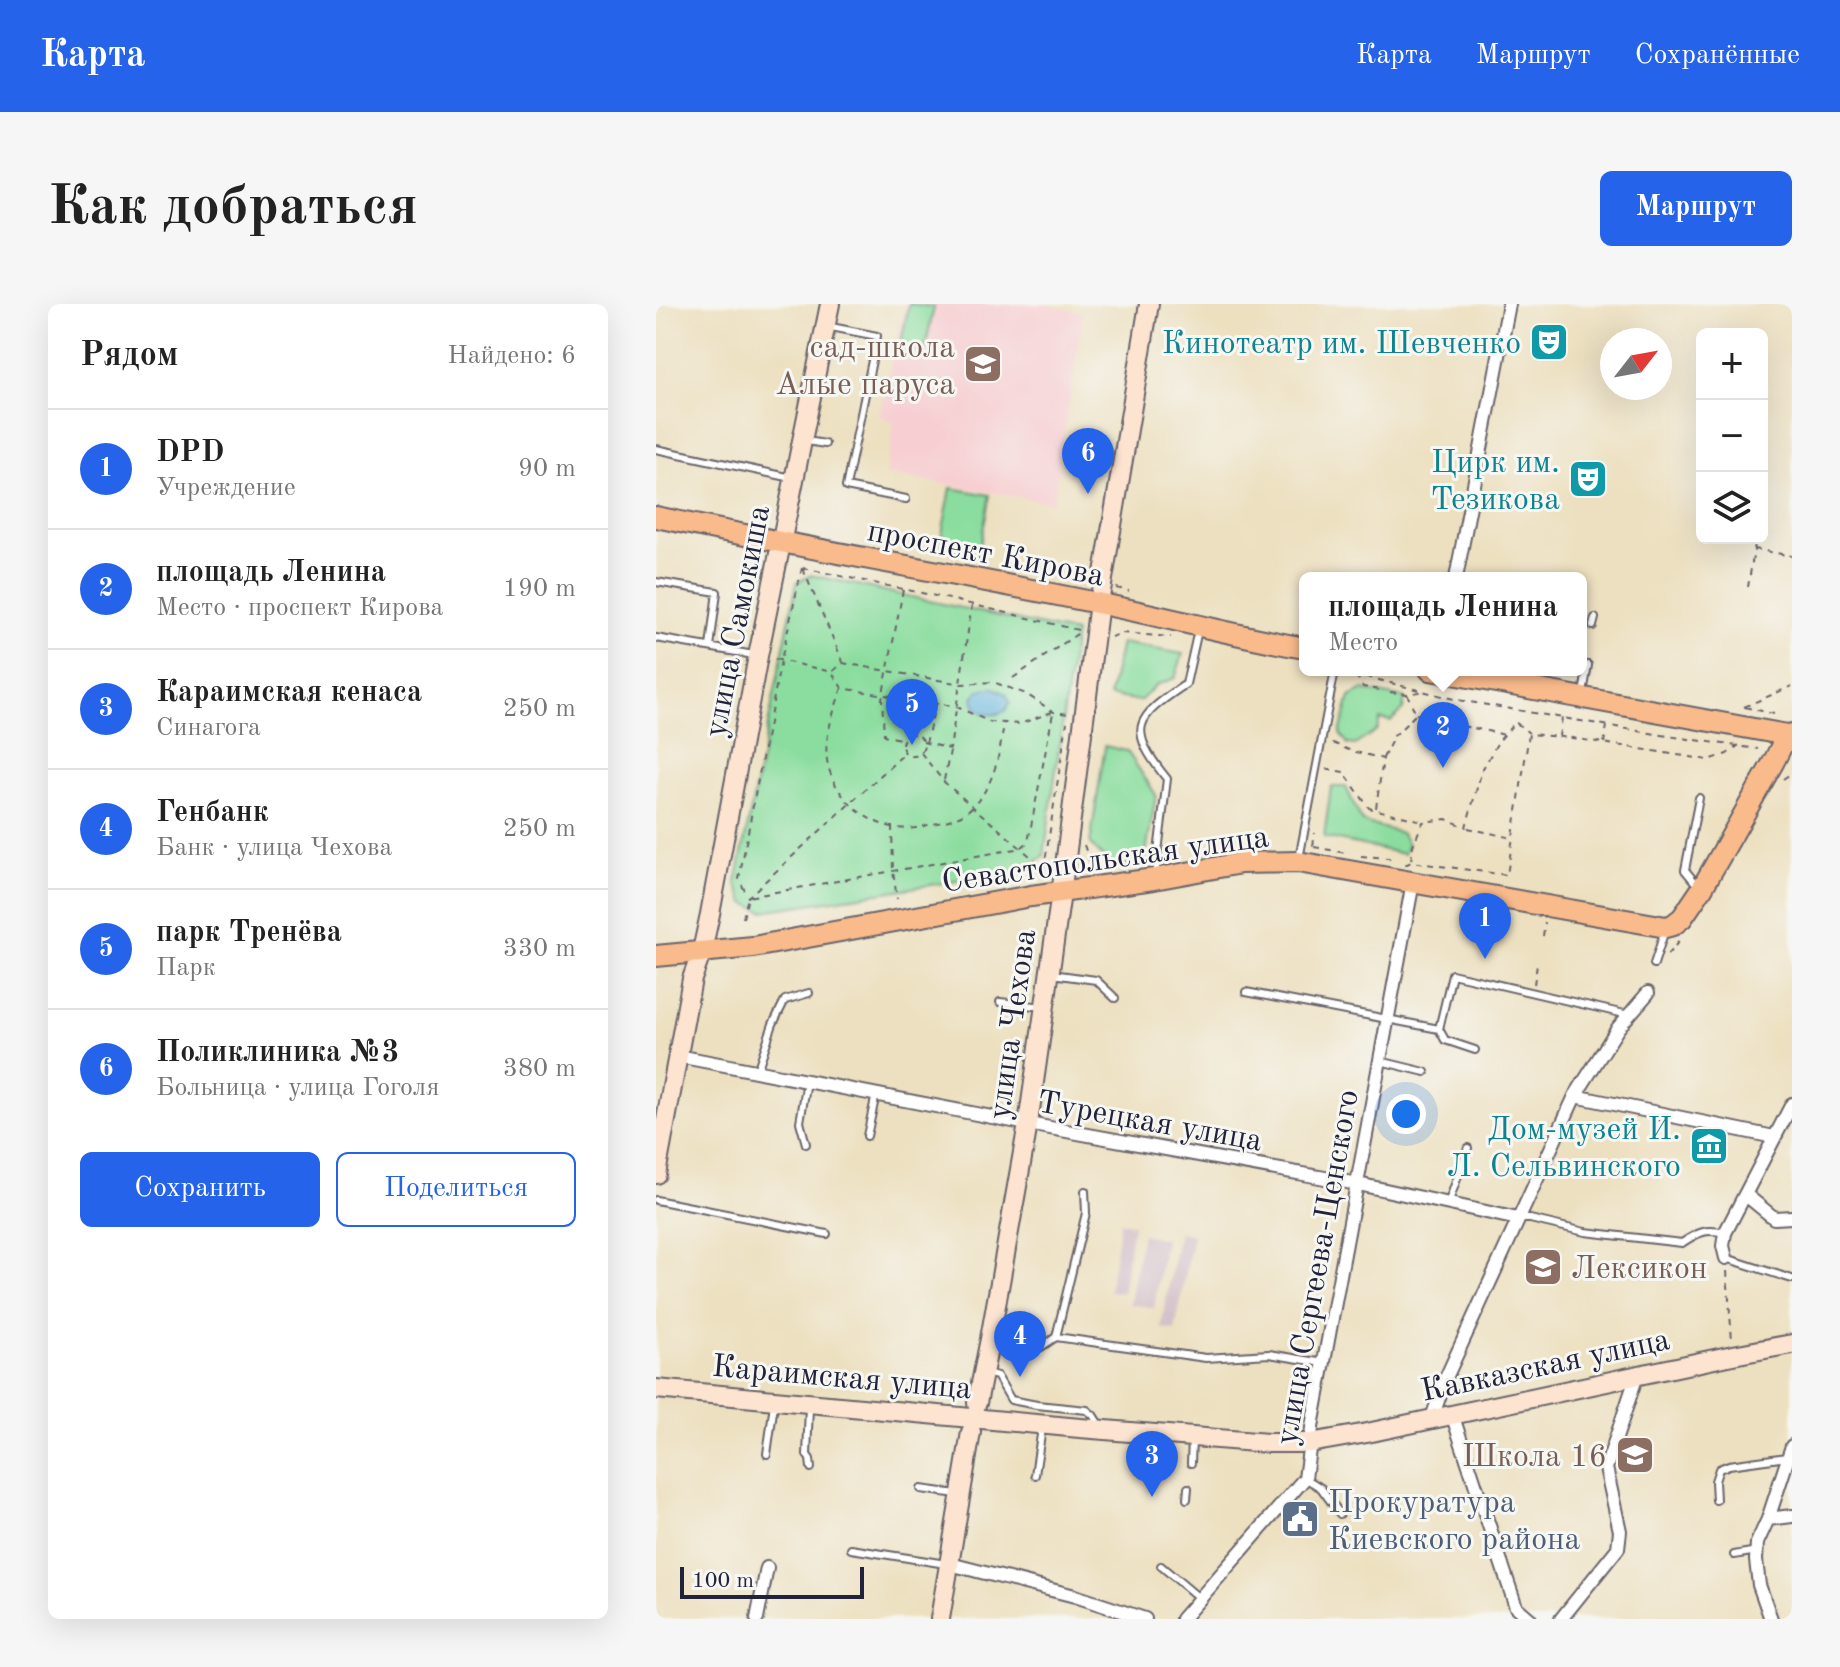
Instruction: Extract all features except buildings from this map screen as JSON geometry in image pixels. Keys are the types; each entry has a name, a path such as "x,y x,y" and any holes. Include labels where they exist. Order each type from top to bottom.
{"main road":[{"name":"улица Самокиша","path":"657,1165 664,1106 710,914 758,656 830,304"},
{"name":"улица Чехова","path":"977,1403 1028,1124 1061,891 1077,716 1105,595 1149,304"},
{"name":"проспект Кирова","path":"656,517 782,544 1105,595 1198,632 1299,647"},
{"path":"1468,676 1790,730 1701,890 1682,918 1666,927"},
{"name":"Севастопольская улица","path":"656,956 753,947 1061,891 1300,855 1409,870 1666,927"},
{"name":"Кавказская улица","path":"1310,1443 1792,1344"},
{"name":"Караимская улица","path":"656,1389 1101,1430 1268,1443 1310,1443"},
{"path":"940,1619 971,1432"}],"street":[{"path":"1457,572 1509,304"},
{"name":"улица Сергеева-Ценского","path":"1182,1619 1305,1478 1388,1020 1409,870"},
{"path":"1432,1418 1445,1380 1575,1096 1618,1028 1648,993"},
{"name":"Турецкая улица","path":"678,1056 1358,1184 1518,1219"},
{"path":"1575,1096 1774,1137"},
{"path":"1726,1258 1723,1251 1725,1233 1792,1104"},
{"path":"1746,1195 1774,1218 1792,1217"},
{"path":"1561,1619 1618,1548 1620,1531 1606,1468 1637,1375"},
{"path":"1452,1414 1514,1613 1530,1619"},
{"path":"1771,1619 1759,1585 1757,1543 1790,1451"},
{"path":"1768,1519 1792,1516"},
{"path":"950,1564 1075,1596 1145,1619"},
{"path":"757,1619 767,1568"}],"lane":[{"path":"826,326 877,336 846,487 906,499"},
{"path":"803,440 825,444"},
{"path":"656,449 795,479"},
{"path":"656,582 717,592 710,647"},
{"path":"1154,879 1167,779 1150,758 1141,740 1142,723 1155,704 1186,684 1198,632"},
{"path":"656,638 758,656"},
{"path":"1587,670 1588,665"},
{"path":"1300,855 1334,676"},
{"path":"1582,697 1586,676"},
{"path":"1699,798 1685,870 1701,890"},
{"path":"1654,964 1666,927"},
{"path":"1048,973 1096,980 1115,998"},
{"path":"1475,1050 1445,1040 1439,1029 1452,974 1629,1015"},
{"path":"1246,992 1439,1029"},
{"path":"757,1071 785,1000 809,993"},
{"path":"1000,1002 1043,1007"},
{"path":"1380,1061 1425,1072"},
{"path":"806,1144 800,1122 807,1081"},
{"path":"867,1136 876,1094"},
{"path":"1448,1204 1468,1148"},
{"path":"1056,1337 1086,1213 1085,1191"},
{"path":"656,1200 827,1234"},
{"path":"1518,1219 1585,1232 1682,1243 1701,1231 1725,1233"},
{"path":"1726,1258 1792,1279"},
{"path":"1033,1346 1041,1347 1056,1337 1206,1358 1269,1354 1324,1363"},
{"path":"990,1339 1023,1344"},
{"path":"983,1373 997,1376 1011,1400 1087,1410 1101,1430"},
{"path":"767,1454 774,1400"},
{"path":"810,1403 807,1455 811,1468"},
{"path":"1035,1475 1043,1424"},
{"path":"1191,1463 1192,1437"},
{"path":"1716,1500 1715,1481 1719,1469 1790,1451"},
{"path":"1305,1478 1321,1488 1340,1514"},
{"path":"1187,1499 1188,1488"},
{"path":"921,1489 961,1495"},
{"path":"851,1549 950,1564"},
{"path":"1734,1555 1757,1551"},
{"path":"1161,1566 1199,1598"}],"path":[{"path":"1748,587 1755,544"},
{"path":"1754,549 1792,556"},
{"path":"802,568 1081,631"},
{"path":"748,897 739,879 802,568"},
{"path":"802,568 843,663"},
{"path":"903,589 884,694 884,735 903,740"},
{"path":"1105,595 1129,591"},
{"path":"944,782 972,604"},
{"path":"1079,645 1081,631"},
{"path":"1013,678 1081,631"},
{"path":"1109,641 1111,637 1123,633 1166,637 1198,632"},
{"path":"758,656 832,672 842,688 830,729 828,764 837,787 865,818 892,826 913,829 940,823 961,816 973,807 987,788 995,767 1004,723"},
{"path":"832,672 843,663 961,684 993,682 1026,694 1054,712 1077,716 1044,868 944,782 921,753"},
{"path":"1356,676 1363,687 1380,690"},
{"path":"1363,676 1458,700 1758,749"},
{"path":"1774,714 1744,707 1792,686"},
{"path":"842,688 957,707 990,722 1020,724 1054,712"},
{"path":"1390,692 1407,694 1426,691"},
{"path":"1407,694 1416,714 1504,735"},
{"path":"748,897 1021,848 1028,842 1054,712"},
{"path":"933,714 924,742 923,749 921,753 910,756 901,745 907,736 913,734 924,742 950,749"},
{"path":"1376,810 1383,759 1394,736 1416,714"},
{"path":"1558,737 1562,717"},
{"path":"1466,827 1482,770 1515,722 1529,734 1709,760 1727,754 1739,745"},
{"path":"1604,744 1607,724"},
{"path":"1423,822 1413,845 1409,870 1507,875 1529,734"},
{"path":"1328,741 1383,759"},
{"path":"743,918 748,897 905,753"},
{"path":"1324,769 1344,772 1369,808 1423,822 1446,819 1512,838"},
{"path":"892,826 897,899"},
{"path":"1083,835 1088,859 1092,868 1097,870"},
{"path":"1300,855 1322,847 1389,858 1393,863"},
{"path":"1543,936 1546,917"},
{"path":"1533,993 1537,965"},
{"path":"1726,1258 1733,1355"}],"shaded area":[{"name":"сад-школа Алые паруса","path":"906,304 1045,304 1083,313 1053,503 885,474 894,424 879,415"},
{"path":"1120,1222 1133,1224 1122,1293 1109,1291"},
{"path":"1179,1232 1193,1235 1175,1331 1161,1328"},
{"path":"1142,1234 1165,1239 1154,1308 1130,1304"}],"green space":[{"path":"909,304 934,307 924,353 900,348"},
{"path":"951,488 990,495 978,556 939,549"},
{"path":"811,575 1075,633 1044,856 1020,871 763,911 745,903 736,883 797,582"},
{"path":"1121,643 1183,654 1175,678 1156,685 1140,701 1109,696"},
{"path":"1363,690 1405,698 1403,710 1391,721 1380,719 1377,730 1355,745 1348,744 1340,733 1350,697"},
{"path":"1105,746 1127,751 1156,795 1144,864 1111,865 1090,844"},
{"path":"1331,787 1346,787 1362,822 1401,833 1408,844 1404,854 1324,837"}],"water":[{"path":"987,688 995,688 1006,694 1010,702 1005,711 989,714 980,711 973,697"}],"place":[{"name":"Кинотеатр им. Шевченко","path":"1549,342"},
{"name":"сад-школа Алые паруса","path":"983,364"},
{"name":"Цирк им. Тезикова","path":"1588,479"},
{"name":"Поликлиника №3","path":"1088,494"},
{"name":"парк Тренёва","path":"912,745"},
{"name":"площадь Ленина","path":"1443,768"},
{"name":"DPD","path":"1485,959"},
{"name":"Дом-музей И. Л. Сельвинского","path":"1709,1146"},
{"name":"Лексикон","path":"1543,1267"},
{"name":"Генбанк","path":"1020,1377"},
{"name":"Школа 16","path":"1635,1455"},
{"name":"Караимская кенаса","path":"1152,1497"},
{"name":"Прокуратура Киевского района","path":"1300,1519"}]}
